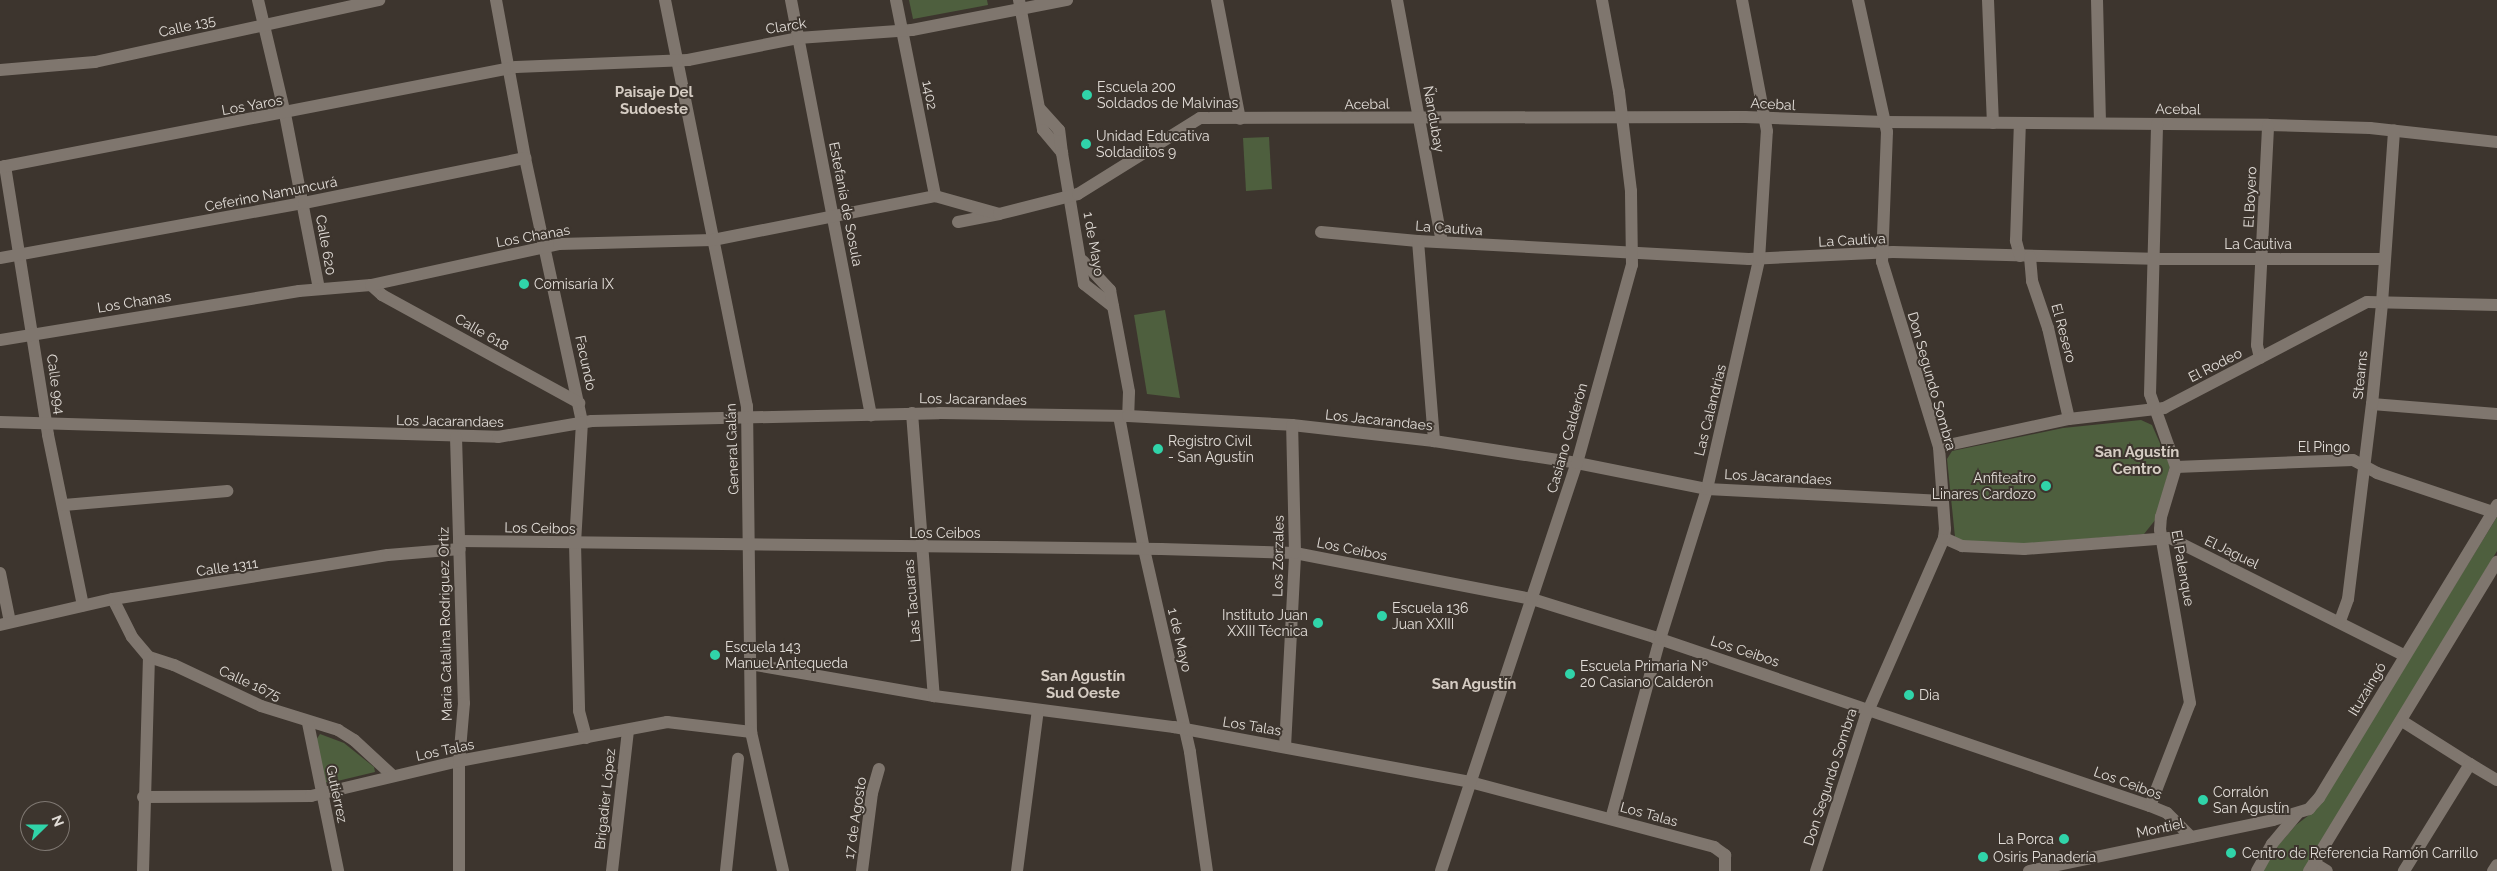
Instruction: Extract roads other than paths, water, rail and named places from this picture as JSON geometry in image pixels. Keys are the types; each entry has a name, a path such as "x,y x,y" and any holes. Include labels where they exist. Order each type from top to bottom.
{"street":[{"name":"Calle 620","path":"258,0 304,203 319,289"},
{"name":"Calle 135","path":"0,70 95,62 379,0"},
{"name":"Facundo","path":"496,0 525,158 546,247 582,422 575,543 579,711 586,738"},
{"name":"General Galán","path":"665,0 748,418 751,732 783,871"},
{"name":"Estefanía de Sosula","path":"791,0 872,415"},
{"name":"1402","path":"896,0 935,196"},
{"name":"Clarck","path":"509,68 677,61 798,38 902,31 1020,5 1067,0"},
{"path":"1217,0 1240,119"},
{"name":"Ñandubay","path":"1397,0 1442,242"},
{"name":"Casiano Calderón","path":"1441,871 1577,462 1633,255 1632,212 1622,118 1602,0"},
{"name":"Las Calandrias","path":"1612,819 1660,639 1707,489 1759,260 1766,118 1742,0"},
{"name":"Don Segundo Sombra","path":"1816,871 1869,708 1944,538 1938,448 1883,272 1881,253 1885,122 1858,0"},
{"path":"1988,0 1993,123"},
{"path":"2097,0 2100,123"},
{"name":"1 de Mayo","path":"1020,5 1040,110 1059,130 1083,261 1092,274 1110,290 1129,392 1124,416 1144,549 1185,730 1207,871"},
{"name":"Los Yaros","path":"3,166 285,114 509,68"},
{"name":"Acebal","path":"1070,197 1193,120 1766,118 1885,122 2100,123 2394,130 2497,142"},
{"name":"El Resero","path":"2020,123 2016,241 2025,256 2048,328 2068,419"},
{"path":"2156,124 2150,394 2154,410 2176,467"},
{"name":"El Boyero","path":"2260,358 2257,345 2268,126"},
{"name":"Stearns","path":"2340,621 2348,599 2372,404 2386,259 2394,130"},
{"name":"Ceferino Namuncurá","path":"0,258 304,203 525,158"},
{"name":"Calle 994","path":"3,166 21,255 46,423 83,605"},
{"name":"Los Chanas","path":"0,340 319,289 371,285 567,243 713,240 834,218 935,196 999,214 1070,197"},
{"path":"958,222 999,214"},
{"name":"La Cautiva","path":"1321,232 1418,241 1633,255 1759,260 1881,253 2152,259 2386,259"},
{"path":"1418,241 1434,441"},
{"name":"Calle 618","path":"371,285 382,295 579,403"},
{"name":"El Rodeo","path":"1938,448 2068,419 2154,410 2260,358 2367,302 2497,305"},
{"path":"2372,404 2497,414"},
{"name":"Los Jacarandaes","path":"0,422 456,437 509,437 582,422 912,413 1124,416 1292,425 1434,441 1577,462 1707,489 1943,501"},
{"name":"Las Tacuaras","path":"912,413 934,696"},
{"name":"Los Zorzales","path":"1285,746 1295,554 1292,425"},
{"name":"Maria Catalina Rodriguez Ortiz","path":"456,437 464,703 459,761 459,871"},
{"name":"El Pingo","path":"2176,467 2353,460 2365,466 2495,508"},
{"name":"El Palenque","path":"2150,806 2190,703 2161,538 2161,517 2176,467"},
{"path":"64,506 227,491"},
{"name":"Ituzaingó","path":"2257,871 2272,844 2297,814 2309,809 2319,798 2404,655 2495,508"},
{"name":"El Jaguel","path":"1944,538 1962,546 2024,549 2161,538 2178,542 2340,621 2404,655"},
{"name":"Los Ceibos","path":"459,545 575,543 1144,549 1295,554 1532,599 1660,639 1869,708 2150,806 2168,813 2191,837"},
{"name":"Calle 1311","path":"5,623 113,599 459,545"},
{"path":"2327,871 2311,867 2402,721 2497,562"},
{"path":"0,573 5,623"},
{"name":"Calle 1675","path":"113,599 132,637 149,657 308,723 347,735 393,776"},
{"path":"143,871 143,797 149,657"},
{"name":"Los Talas","path":"750,664 934,696 1185,730 1285,746 1470,782 1714,846 1725,855 1725,871"},
{"path":"1017,871 1038,710"},
{"name":"Los Talas","path":"143,797 252,798 321,793 459,761 678,721 751,732"},
{"path":"2402,721 2497,780"},
{"name":"Gutiérrez","path":"308,723 338,871"},
{"name":"Brigadier López","path":"612,871 628,730"},
{"path":"726,871 738,759"},
{"path":"2404,871 2470,764"},
{"name":"17 de Agosto","path":"862,871 872,793 879,769"},
{"name":"Montiel","path":"2029,871 2254,825 2297,814"},
{"path":"2254,825 2267,832 2272,844"},
{"path":"2493,871 2497,865"}],"place":[{"name":"Escuela 200 Soldados de Malvinas","path":"1087,95"},
{"name":"Unidad Educativa Soldaditos 9","path":"1086,144"},
{"name":"Comisaría IX","path":"524,284"},
{"name":"Registro Civil - San Agustín","path":"1158,449"},
{"name":"Anfiteatro Linares Cardozo","path":"2046,486"},
{"name":"Escuela 136 Juan XXIII","path":"1382,616"},
{"name":"Instituto Juan XXIII Técnica","path":"1318,623"},
{"name":"Escuela 143 Manuel Antequeda","path":"715,655"},
{"name":"Escuela Primaria Nº 20 Casiano Calderón","path":"1570,674"},
{"name":"Dia","path":"1909,695"},
{"name":"Corralón San Agustín","path":"2203,800"},
{"name":"La Porca","path":"2064,839"},
{"name":"Centro de Referencia Ramón Carrillo","path":"2231,853"},
{"name":"Osiris Panadería","path":"1983,857"}],"district":[{"name":"Paisaje Del Sudoeste","path":"654,100"},
{"name":"San Agustín Centro","path":"2137,460"},
{"name":"San Agustín Sud Oeste","path":"1083,684"},
{"name":"San Agustín","path":"1474,685"}]}
